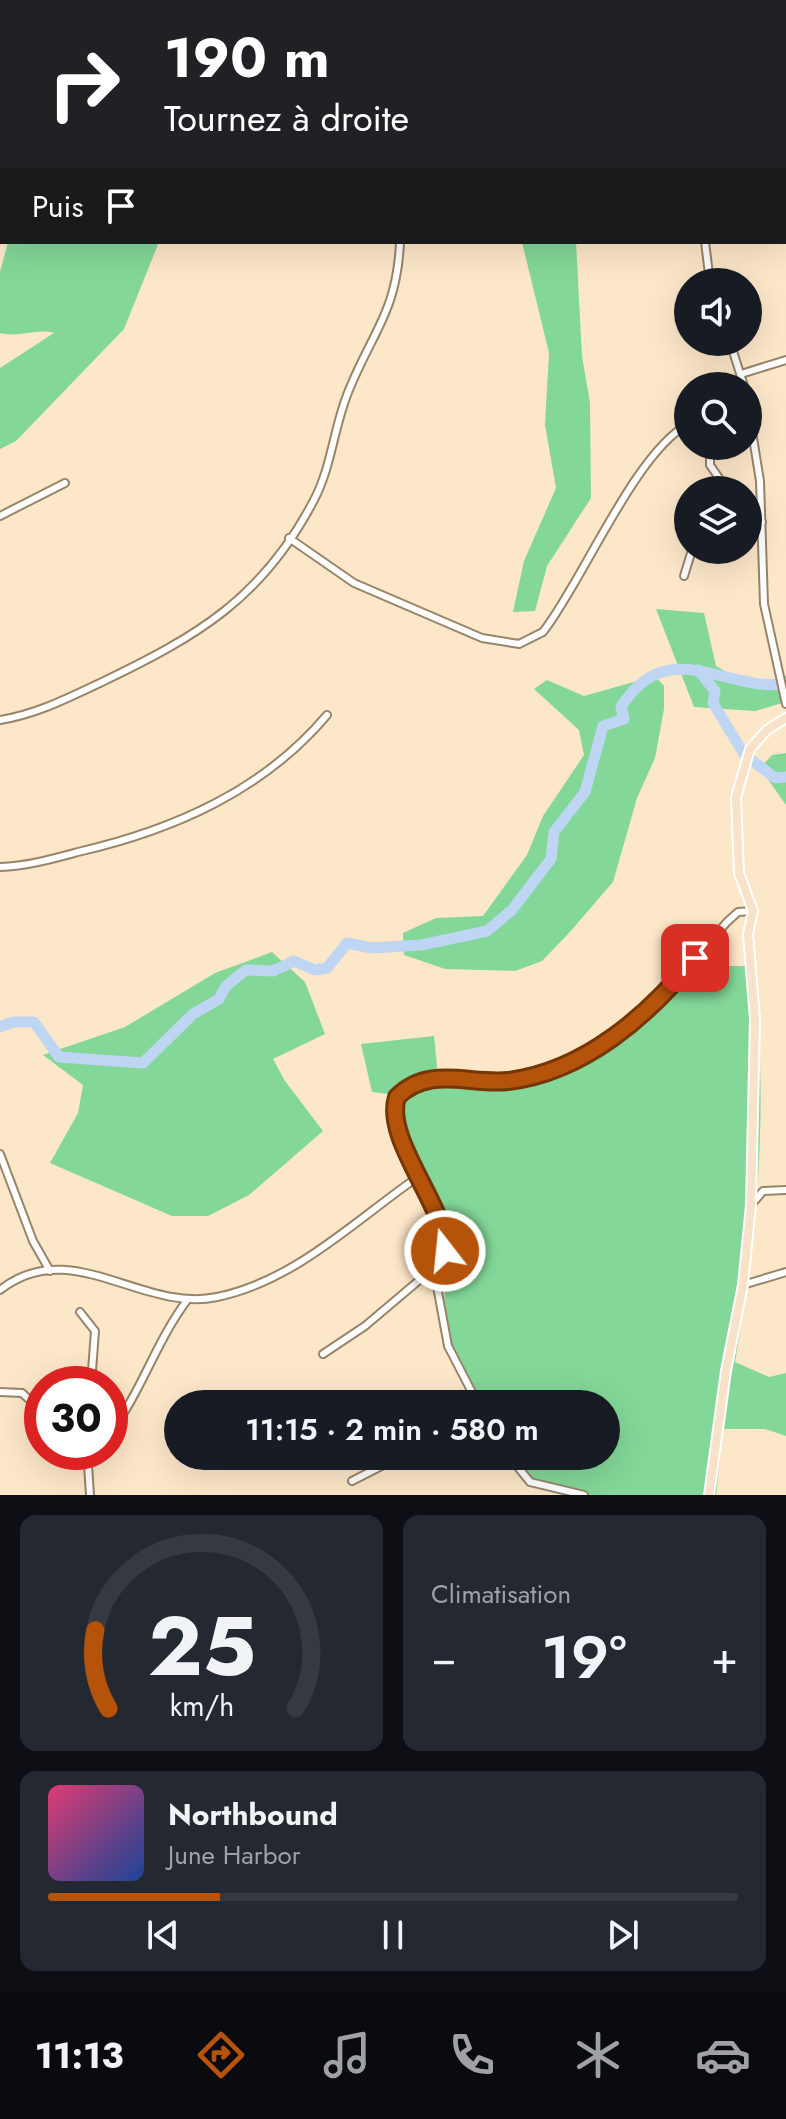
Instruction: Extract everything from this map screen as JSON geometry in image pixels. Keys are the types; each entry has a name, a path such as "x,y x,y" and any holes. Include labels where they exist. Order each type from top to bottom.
{"main road":[{"path":"709,1495 726,1371 743,1285 751,1205 755,1032 748,934 753,911 739,873 735,819 737,787 750,749 767,730 786,718"}],"street":[{"path":"0,720 56,705 204,629 251,589 289,538 321,485 347,393 387,316 394,293 400,244"},
{"path":"705,244 708,268"},
{"path":"747,372 786,360"},
{"path":"289,538 354,583 378,595 482,638 519,644 543,632 633,485 674,436"},
{"path":"0,516 65,483"},
{"path":"762,522 764,604 786,704"},
{"path":"684,576 688,564"},
{"path":"0,867 56,858 164,829 251,783 298,748 327,715"},
{"path":"470,1390 448,1346 436,1281 446,1243 416,1176 394,1107 406,1088 439,1077 508,1081 573,1061 643,1015 727,922 738,912 753,911"},
{"path":"0,1154 33,1241 50,1271"},
{"path":"0,1290 24,1273 75,1270 188,1299 236,1293 311,1257 416,1176"},
{"path":"751,1205 763,1191 786,1190"},
{"path":"743,1285 786,1272"},
{"path":"323,1354 365,1326 423,1277 436,1281"},
{"path":"128,1406 148,1373 167,1327 188,1299"},
{"path":"80,1312 95,1331 92,1366"},
{"path":"0,1392 24,1395"},
{"path":"88,1470 90,1495"},
{"path":"352,1481 374,1470"},
{"path":"520,1470 530,1482 584,1495"}],"green space":[{"path":"7,244 158,244 124,329 16,441 0,449 0,368 54,333 0,333 0,272"},
{"path":"522,244 576,244 582,356 590,403 591,498 547,566 535,611 513,612 524,561 556,488 545,425 549,353"},
{"path":"656,609 704,613 716,666 751,686 786,676 786,702 755,711 694,707"},
{"path":"655,676 664,686 664,709 655,758 637,798 613,882 569,933 542,961 515,971 445,969 404,955 403,933 436,918 483,916 527,855 543,816 584,755 579,730 534,689 547,680 584,696"},
{"path":"786,753 786,805 760,768 772,755"},
{"path":"272,952 305,982 325,1034 273,1059 285,1081 323,1131 249,1195 208,1216 172,1216 50,1163 78,1113 83,1085 43,1055 125,1027 215,973"},
{"path":"686,966 751,966 760,1064 759,1165 750,1265 735,1362 769,1377 786,1373 786,1436 765,1429 723,1429 716,1495 563,1495 521,1470 620,1470 620,1390 473,1390 453,1348 444,1310 447,1250 414,1177 408,1175 388,1094 372,1092 361,1044 434,1036 437,1066 433,1079 474,1082 511,1079 544,1071 574,1058 603,1041"}],"waterway":[{"path":"0,1027 13,1022 34,1022 59,1057 143,1063 193,1014 219,999 226,986 246,970 273,971 294,961 315,970 327,968 347,943 372,948 421,945 487,931 512,910 551,859 554,832 585,792 603,726 624,719 621,707 639,685 658,673 678,669 741,681 786,684"},
{"path":"698,670 715,691 713,703 744,754 775,778 786,777"}],"route":[{"path":"445,1251 444,1234 416,1176 396,1118 394,1107 397,1097 422,1080 439,1077 508,1081 573,1061 643,1015 695,958"}]}
